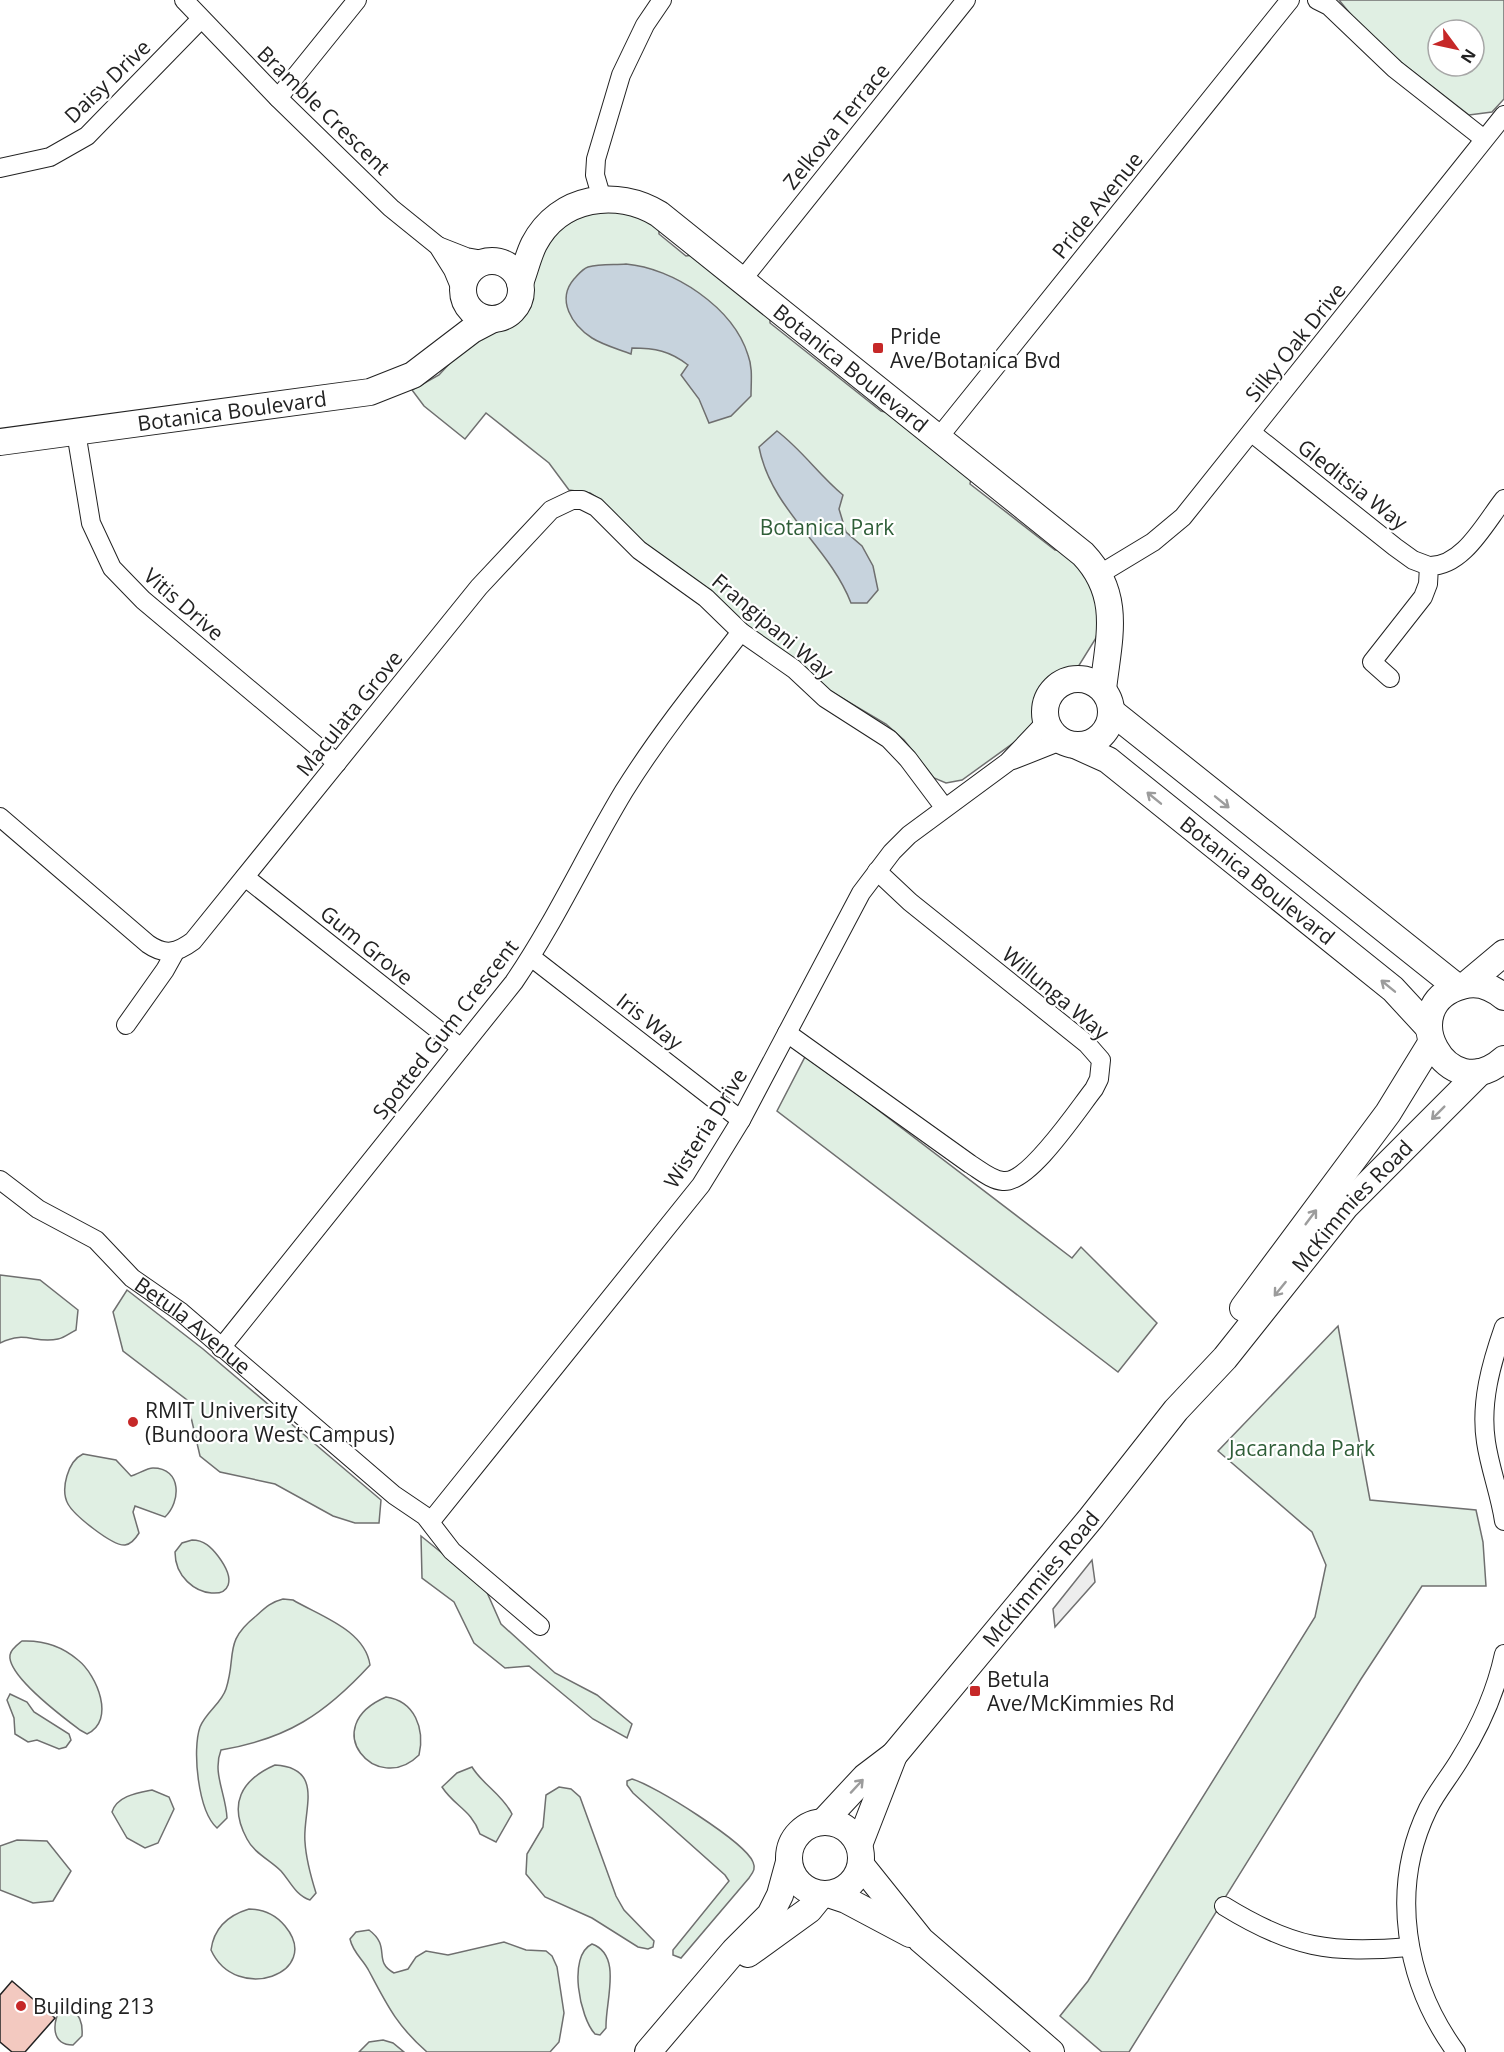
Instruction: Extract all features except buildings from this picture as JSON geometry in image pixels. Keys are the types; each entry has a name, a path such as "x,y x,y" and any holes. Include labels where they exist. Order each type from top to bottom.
{"street":[{"name":"Bramble Crescent","path":"184,0 200,20 391,208 438,246 466,257 494,261"},
{"path":"278,98 357,0"},
{"path":"602,199 595,175 599,149 621,75 645,25 662,0"},
{"name":"Zelkova Terrace","path":"742,280 966,0"},
{"name":"Pride Avenue","path":"939,438 1290,0"},
{"path":"1317,0 1329,6 1395,69 1484,139"},
{"name":"Daisy Drive","path":"0,168 50,158 87,136 200,20"},
{"name":"Silky Oak Drive","path":"1100,574 1170,529 1252,433 1504,115"},
{"name":"Botanica Boulevard","path":"520,284 535,243 559,214 573,206 602,199 634,201 647,206 1083,554 1100,574 1110,605 1102,689"},
{"name":"Botanica Boulevard","path":"494,261 535,243"},
{"name":"Bramble Crescent","path":"438,246 453,270 465,298"},
{"path":"452,344 465,298 467,276 480,263 494,261 513,270 520,284 519,300 515,308 509,314 493,319 477,315 465,298"},
{"name":"Botanica Boulevard","path":"0,442 370,392 412,375 452,344 493,319"},
{"name":"Vitis Drive","path":"76,432 91,523 112,568 142,600 337,763"},
{"name":"Gleditsia Way","path":"1252,433 1395,547 1413,560 1428,566"},
{"path":"1390,678 1372,662 1423,597 1428,584 1428,566 1438,566 1453,560 1504,499"},
{"name":"Frangipani Way","path":"561,503 582,500 597,507 639,550 706,598 741,632 794,669 825,698 879,730 893,742 944,807"},
{"name":"Maculata Grove","path":"126,1026 175,952 193,941 479,587 551,510 561,503"},
{"name":"Spotted Gum Crescent","path":"221,1348 531,957 591,848 645,758 741,632"},
{"name":"Botanica Boulevard","path":"1077,678 1092,663 1108,638"},
{"path":"1077,678 1095,683 1102,689 1108,696 1112,712 1105,732 1088,744 1061,736 1046,701 1058,685 1077,678"},
{"name":"Botanica Boulevard","path":"1112,712 1279,848 1462,986"},
{"name":"Botanica Boulevard","path":"1061,736 1108,760 1393,989 1430,1035 1439,1056 1450,1066 1464,1071 1495,1068"},
{"name":"Wisteria Drive","path":"430,1521 701,1185 741,1120 861,893 877,871 909,835 944,807 1008,762 1061,736"},
{"path":"0,817 148,944 165,953 175,952"},
{"path":"1255,879 1279,848"},
{"name":"Willunga Way","path":"787,1033 970,1164 993,1178 1005,1182 1015,1180 1030,1169 1094,1089 1099,1079 1101,1060 1087,1044 910,902 877,871"},
{"name":"Gum Grove","path":"245,877 460,1048"},
{"path":"1462,986 1504,953"},
{"name":"Iris Way","path":"531,957 741,1120"},
{"path":"1462,986 1482,985 1496,990 1504,997"},
{"name":"McKimmies Road","path":"1185,1402 1196,1373 1409,1083 1430,1035 1432,1011 1440,999 1462,986"},
{"name":"McKimmies Road","path":"824,1821 865,1777 894,1755 1068,1545 1176,1410 1225,1358 1346,1206 1495,1068"},
{"name":"Betula Avenue","path":"0,1180 38,1209 96,1240 132,1278 175,1308 394,1495 430,1521 452,1551 540,1626"},
{"path":"1504,1328 1488,1382 1485,1410 1486,1440 1504,1521"},
{"path":"1456,2052 1429,2010 1409,1947 1407,1892 1416,1844 1427,1812 1465,1751 1490,1701 1504,1654"},
{"name":"McKimmies Road","path":"860,1855 894,1755"},
{"path":"648,2052 717,1974 734,1951 770,1915 780,1895 789,1862 791,1843 796,1835 811,1824 824,1821 846,1827 860,1855 921,1940"},
{"path":"717,1974 792,1924 825,1894 849,1885 860,1855"},
{"path":"789,1862 793,1875 800,1885 846,1900 921,1940 1051,2052"},
{"path":"1224,1906 1259,1927 1287,1939 1317,1947 1369,1951 1409,1947"}],"green space":[{"path":"1339,0 1504,0 1504,99 1492,112 1469,115 1370,38"},
{"name":"Botanica Park","path":"622,210 659,227 659,234 686,256 693,255 770,317 770,323 881,411 890,413 971,479 970,484 1055,550 1062,550 1075,561 1095,589 1100,620 1096,638 1078,667 1049,687 1041,700 1034,723 1019,739 962,780 946,783 934,778 904,740 886,724 830,691 799,662 745,626 710,591 652,551 601,500 590,493 569,490 549,463 486,413 465,439 424,406 412,390 439,375 473,338 514,318 522,309 540,252 560,228 590,212"},
{"path":"806,1055 1072,1258 1081,1247 1157,1323 1118,1372 777,1111"},
{"path":"0,1275 40,1280 78,1310 76,1330 58,1339 42,1340 23,1337 0,1343"},
{"path":"127,1290 203,1349 381,1500 379,1523 355,1523 333,1516 275,1484 220,1472 200,1456 187,1400 123,1351 113,1312"},
{"name":"Jacaranda Park","path":"1338,1326 1370,1500 1476,1510 1483,1542 1486,1586 1422,1586 1361,1679 1129,2052 1102,2052 1060,2016 1088,1981 1315,1617 1326,1565 1312,1532 1218,1451"},
{"path":"83,1454 116,1460 131,1476 148,1469 162,1469 174,1480 176,1487 174,1503 170,1511 165,1517 135,1506 133,1512 139,1533 134,1540 125,1545 111,1541 78,1515 68,1504 66,1498 67,1476 73,1463"},
{"path":"421,1536 485,1588 501,1624 555,1673 597,1695 632,1724 627,1738 593,1719 529,1666 505,1668 474,1643 454,1602 422,1578"},
{"path":"192,1540 200,1541 213,1550 228,1573 228,1585 222,1591 212,1593 199,1590 187,1582 178,1569 175,1552 182,1543"},
{"path":"283,1599 293,1600 351,1633 360,1642 370,1665 337,1697 303,1722 266,1739 221,1750 218,1767 227,1818 217,1828 210,1820 205,1808 198,1780 197,1750 200,1727 226,1689 233,1650 239,1634 265,1608"},
{"path":"22,1641 45,1643 59,1648 72,1655 85,1667 97,1687 102,1709 96,1728 87,1734 80,1730 50,1707 17,1674 11,1664 10,1655"},
{"path":"10,1694 27,1702 34,1712 69,1734 71,1740 66,1747 59,1749 37,1740 28,1742 15,1734 14,1718 7,1700"},
{"path":"386,1697 404,1704 411,1710 419,1726 419,1755 403,1766 386,1768 372,1763 360,1753 355,1740 356,1725 366,1710"},
{"path":"275,1765 291,1768 301,1774 306,1783 308,1805 305,1830 306,1848 316,1893 310,1900 301,1895 281,1871 254,1848 241,1826 239,1804 241,1794 254,1778"},
{"path":"472,1767 512,1814 496,1842 480,1834 472,1819 442,1787 457,1773"},
{"path":"632,1779 698,1815 734,1841 754,1864 754,1870 749,1878 681,1958 673,1955 673,1950 729,1881 633,1793 627,1785 627,1781"},
{"path":"559,1787 571,1789 580,1797 616,1896 624,1910 654,1941 653,1947 648,1949 638,1947 592,1918 545,1897 526,1874 527,1854 543,1827 546,1795"},
{"path":"152,1790 169,1797 174,1809 158,1843 145,1848 127,1838 112,1812 118,1802 123,1799"},
{"path":"17,1840 47,1841 71,1871 53,1901 33,1903 0,1890 0,1846"},
{"path":"249,1909 264,1911 277,1918 285,1926 294,1943 293,1957 285,1969 272,1976 256,1979 239,1976 223,1967 211,1950 215,1935 224,1923"},
{"path":"369,1930 380,1942 384,1964 394,1973 408,1969 416,1957 426,1951 448,1955 504,1942 526,1950 546,1951 552,1956 557,1967 564,2013 559,2042 550,2052 427,2052 408,2033 394,2014 367,1967 353,1948 350,1939 356,1932"},
{"path":"592,1944 607,1958 610,1969 606,2028 600,2035 595,2034 590,2026 578,1988 580,1961 584,1951"},
{"path":"67,2007 78,2015 82,2027 82,2036 73,2045 61,2041 55,2032 58,2014 61,2008"},
{"path":"383,2040 393,2043 404,2052 359,2052 369,2042"}],"shaded area":[{"path":"626,264 663,273 681,282 715,306 729,321 740,337 751,365 751,396 731,416 709,423 699,399 681,375 688,365 681,360 668,353 655,350 632,348 631,354 611,347 585,333 573,319 569,312 566,295 580,272 593,266"},
{"path":"777,431 843,495 839,509 846,532 862,546 873,566 878,590 867,603 851,603 829,563 775,490 765,469 759,447"},
{"path":"1092,1560 1095,1582 1055,1627 1053,1609"}],"place":[{"name":"Pride Ave/Botanica Bvd","path":"878,348"},
{"name":"RMIT University (Bundoora West Campus)","path":"133,1422"},
{"name":"Betula Ave/McKimmies Rd","path":"975,1691"},
{"name":"Building 213","path":"21,2006"}]}
